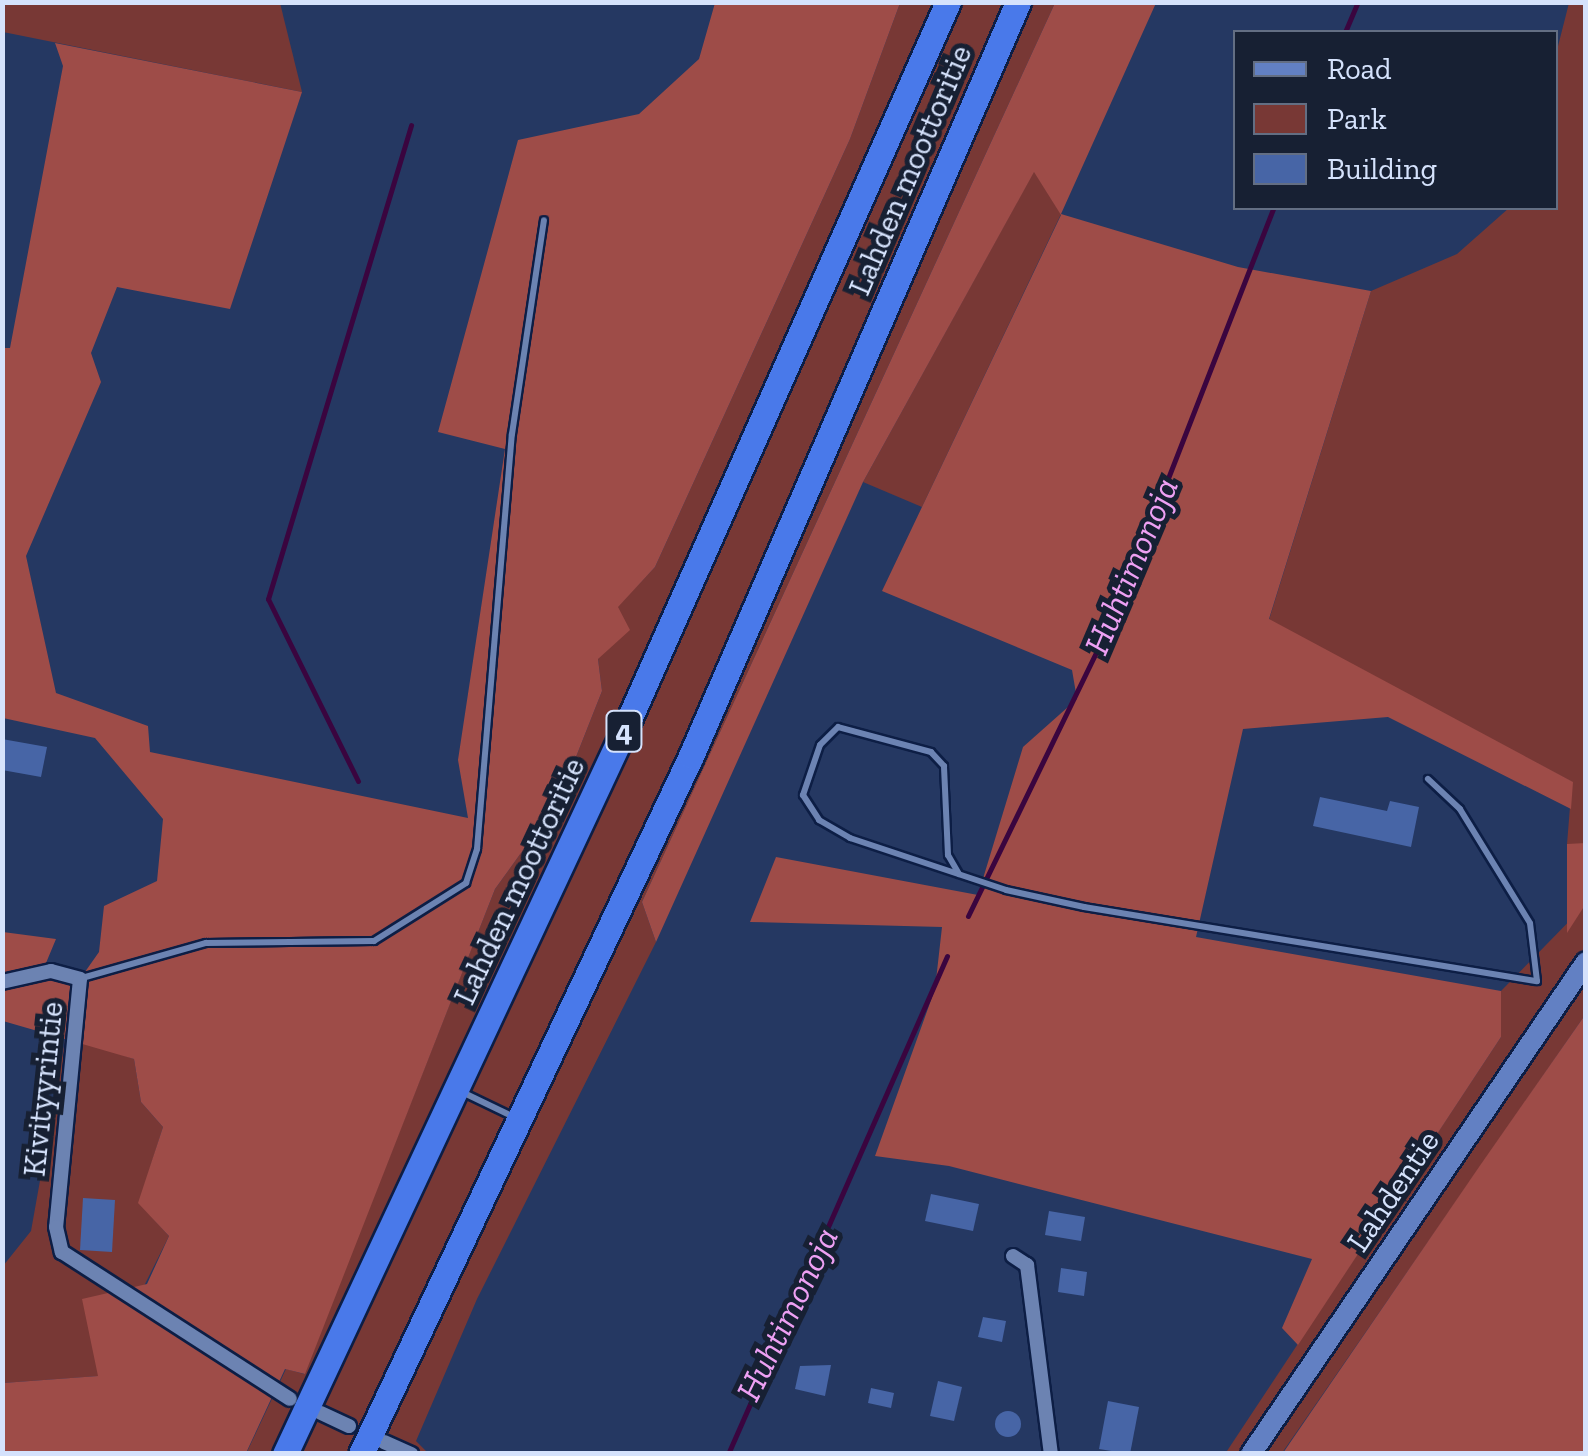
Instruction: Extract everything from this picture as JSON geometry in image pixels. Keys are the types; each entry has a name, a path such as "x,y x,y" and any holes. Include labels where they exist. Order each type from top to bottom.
{"highway":[{"name":"Lahden moottoritie","path":"285,1454 458,1091 948,2"},
{"name":"Lahden moottoritie","path":"373,1448 518,1119 691,756 1018,2"}],"main road":[{"name":"Lahdentie","path":"1251,1454 1586,962"}],"street":[{"name":"Kivityyrintie","path":"2,982 50,971 80,979 56,1227 62,1252 290,1399"},
{"path":"1013,1256 1027,1265 1051,1454"},
{"path":"321,1413 349,1426"},
{"path":"373,1448 411,1454"}],"lane":[{"path":"80,979 206,943 374,941 466,883 477,849 512,434 544,220"},
{"path":"959,874 948,856 944,766 932,752 838,728 820,746 803,795 818,820 959,874 995,886 1536,981 1530,923 1460,809 1428,779"},
{"path":"458,1091 518,1119"}],"green space":[{"path":"2,3 280,3 302,92 3,32"},
{"path":"900,3 1055,3 642,902 656,942 477,1299 416,1441 428,1453 246,1454 286,1369 304,1374 495,889 559,800 602,691 598,659 617,607 655,567 850,139"},
{"path":"1569,3 1585,3 1583,847 1567,844 1572,782 1269,620 1371,291 1457,254 1507,210 1558,210 1558,46"},
{"path":"1034,171 1061,214 922,507 863,482"},
{"path":"1585,905 1585,1015 1282,1453 1225,1454 1501,1037 1501,991"},
{"path":"66,1035 134,1059 141,1102 163,1127 139,1203 169,1236 99,1376 3,1383 3,1266 31,1231"}],"shaded area":[{"path":"715,3 900,3 850,139 655,567 618,607 630,630 598,659 602,691 559,800 495,889 305,1374 285,1369 246,1453 3,1453 3,1383 98,1376 82,1299 147,1284 169,1236 138,1203 163,1127 141,1102 134,1059 3,1021 3,932 56,939 46,963 70,984 80,979 99,952 104,906 157,881 163,819 95,738 3,718 2,348 10,348 63,66 55,43 302,92 230,309 117,287 91,353 101,382 26,556 56,693 148,726 150,752 468,818 458,760 505,449 438,432 518,140 639,114 699,59"},
{"path":"1055,3 1156,3 1061,214 1238,267 1371,291 1269,619 1573,782 1571,809 1388,717 1243,729 1196,937 1501,991 1501,1037 1298,1345 1282,1328 1312,1259 949,1166 875,1156 935,989 942,927 750,922 776,857 978,895 1023,747 1077,699 1072,670 882,591 1061,215 1034,172 863,482 656,942 642,902"},
{"path":"1586,843 1585,905 1567,933 1567,844"},
{"path":"1585,1015 1585,1453 1283,1453 1479,1167"}],"building":[{"path":"2,739 47,747 41,777 2,770"},
{"path":"1320,797 1387,811 1390,801 1419,807 1411,847 1313,826"},
{"path":"931,1194 979,1204 973,1231 925,1221"},
{"path":"83,1198 115,1200 112,1252 80,1250"},
{"path":"1049,1211 1085,1217 1081,1241 1045,1235"},
{"path":"1061,1268 1087,1272 1084,1296 1058,1292"},
{"path":"983,1317 1006,1321 1002,1342 978,1337"},
{"path":"831,1365 825,1396 795,1389 800,1366"},
{"path":"938,1381 962,1387 954,1421 930,1416"},
{"path":"871,1388 894,1393 891,1408 868,1403"},
{"path":"1108,1401 1139,1407 1130,1454 1099,1449"},
{"path":"1008,1411 1017,1415 1021,1424 1017,1433 1008,1437 999,1433 995,1424 999,1415"}],"waterway":[{"name":"Huhtimonoja","path":"1346,30 1358,2"},
{"path":"358,781 268,599 411,125"},
{"name":"Huhtimonoja","path":"968,916 1117,609 1272,210"},
{"name":"Huhtimonoja","path":"728,1454 947,956"}]}
